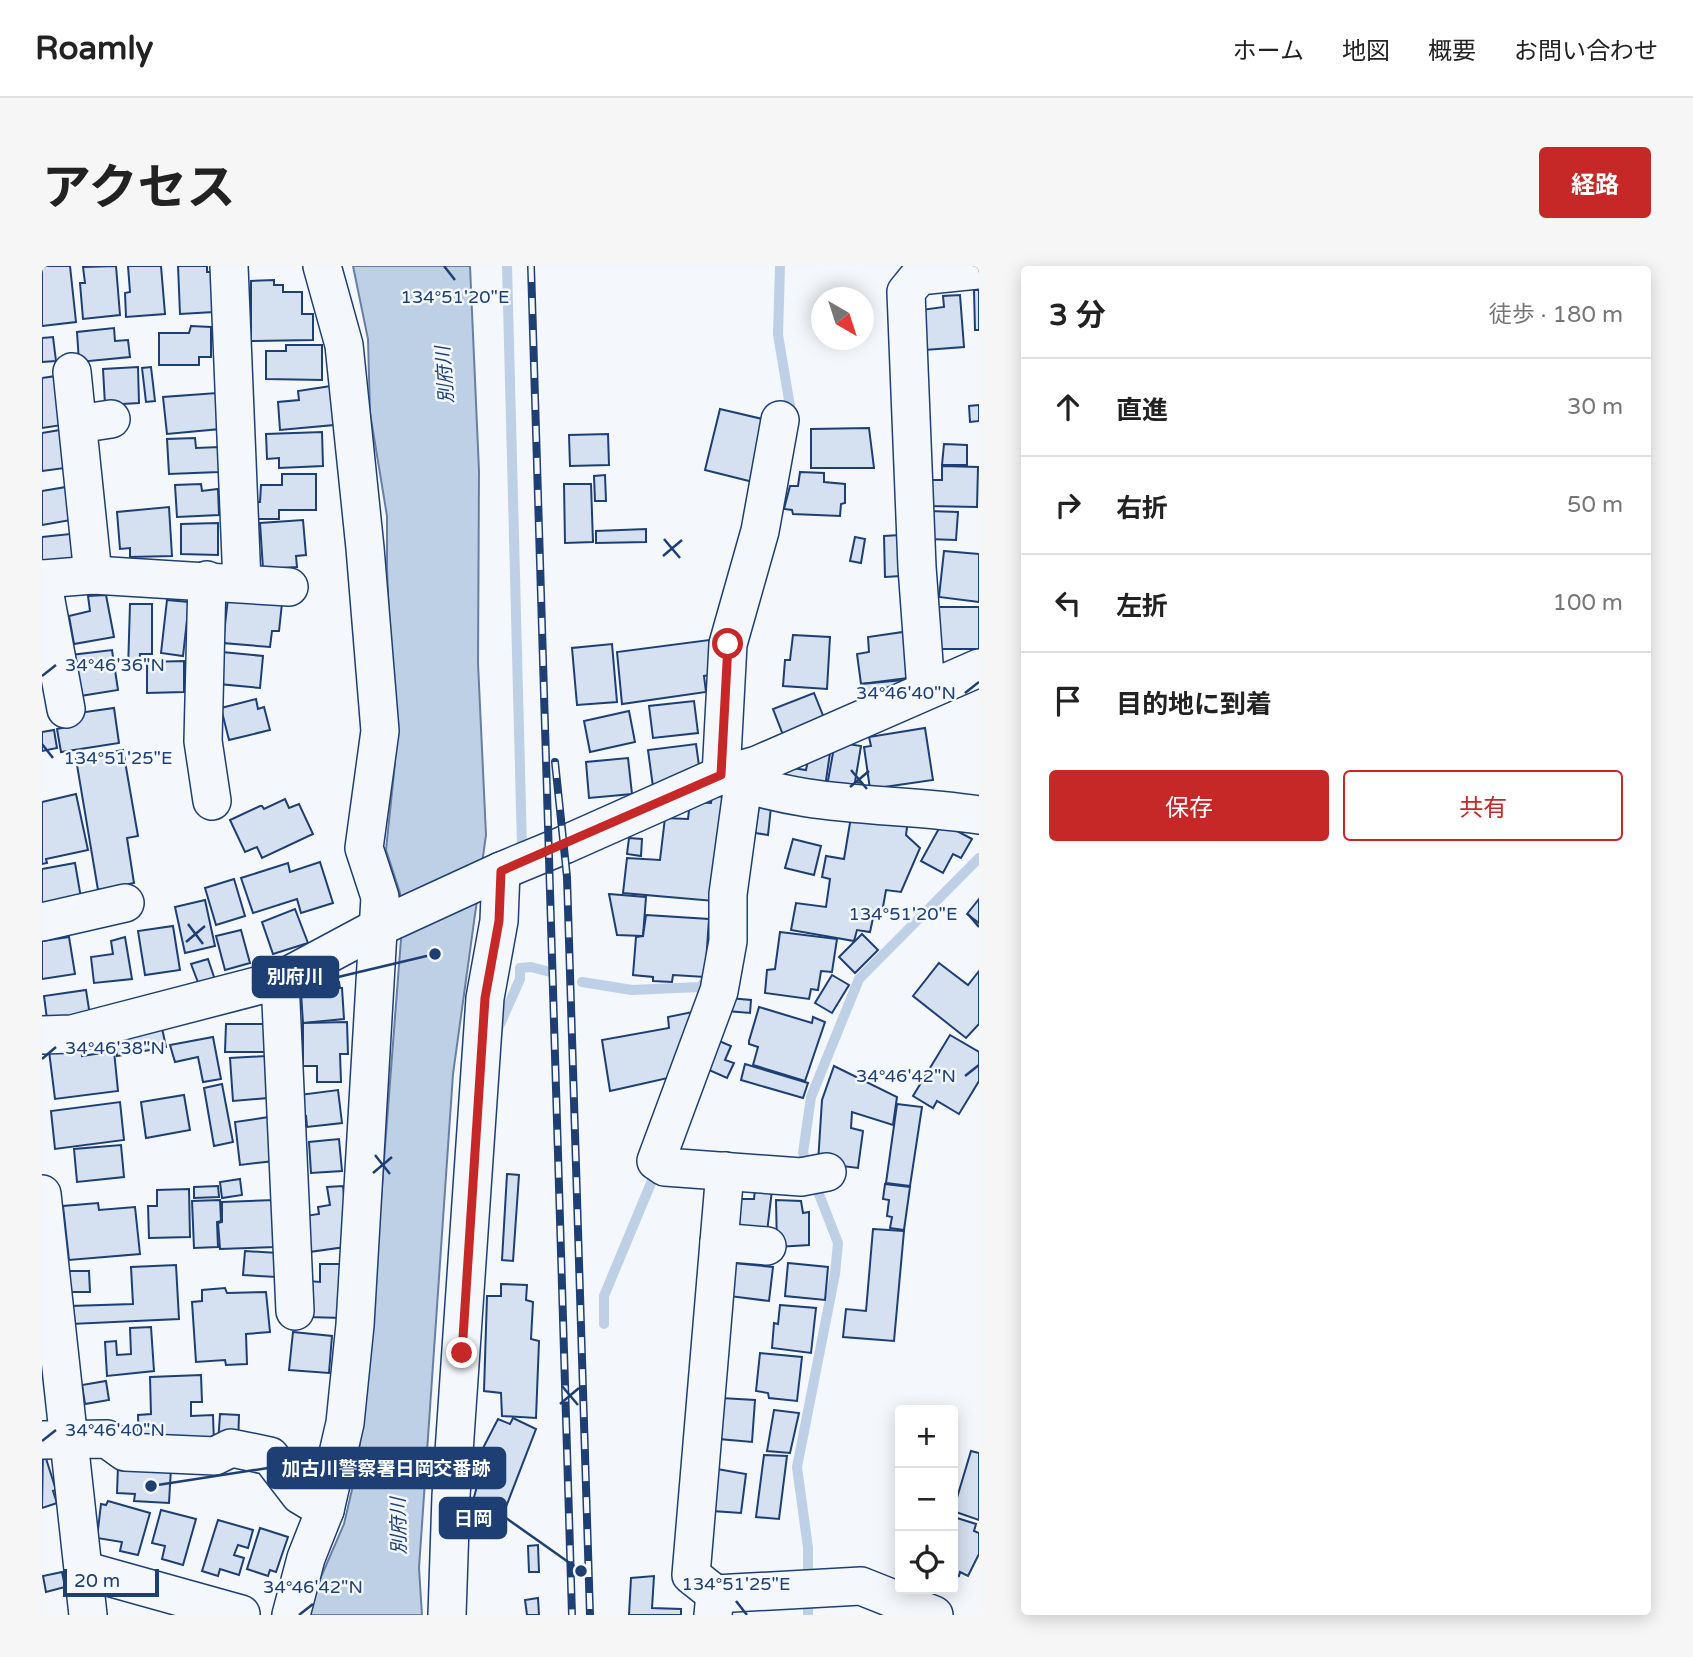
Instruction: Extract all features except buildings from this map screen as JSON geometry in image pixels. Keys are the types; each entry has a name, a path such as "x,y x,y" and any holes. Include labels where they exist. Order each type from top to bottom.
{"street":[{"path":"212,801 203,741 224,582 250,418 229,266"},
{"path":"291,1615 306,1558 325,1510 345,1423 355,1325 380,897 365,848 380,731 371,627 344,345 322,266"},
{"path":"926,690 915,539 910,344 906,292 919,276 958,269"},
{"path":"72,372 95,421 93,575"},
{"path":"780,420 760,531 728,644 736,774 728,894 728,941 719,991 656,1161 664,1167 801,1177 827,1172"},
{"path":"66,709 42,579 93,575 289,587"},
{"path":"42,1035 72,1034 279,980 377,928 501,871 736,774 979,668"},
{"path":"736,774 820,801 979,815"},
{"path":"447,1615 451,1496 485,998 499,921 501,871"},
{"path":"42,922 125,903"},
{"path":"279,980 306,1190 295,1311"},
{"path":"726,1171 691,1575 714,1604 786,1590 861,1586 934,1615"},
{"path":"42,1194 55,1439 83,1570 88,1615"},
{"path":"719,1241 767,1246"},
{"path":"55,1439 107,1439 125,1452 215,1456 231,1448 270,1456 300,1495 325,1510"},
{"path":"83,1570 241,1614"}],"water":[{"name":"別府川","path":"353,266 470,266 479,471 478,663 486,835 453,1074 419,1568 422,1615 308,1615 308,1607 344,1524 357,1468 368,1369 401,939 400,893 386,850 395,763 387,516 370,413 368,339"}],"waterway":[{"path":"507,266 522,847"},
{"path":"780,266 778,335 790,406 788,418"},
{"path":"808,1615 808,1548 797,1467 835,1274 838,1243 803,1153 811,1097 859,979 979,858"},
{"path":"497,1031 520,979 520,968 531,967 550,972"},
{"path":"582,982 632,990 700,987 709,977"},
{"path":"604,1324 604,1296 656,1171"}],"railway":[{"path":"531,266 572,1615"},
{"path":"555,762 567,877 590,1615"}],"place":[{"name":"別府川","path":"435,954"},
{"name":"加古川警察署日岡交番跡","path":"151,1486"},
{"name":"日岡","path":"581,1571"}],"route":[{"path":"462,1353 485,998 499,921 501,871 721,775 728,644"}]}
